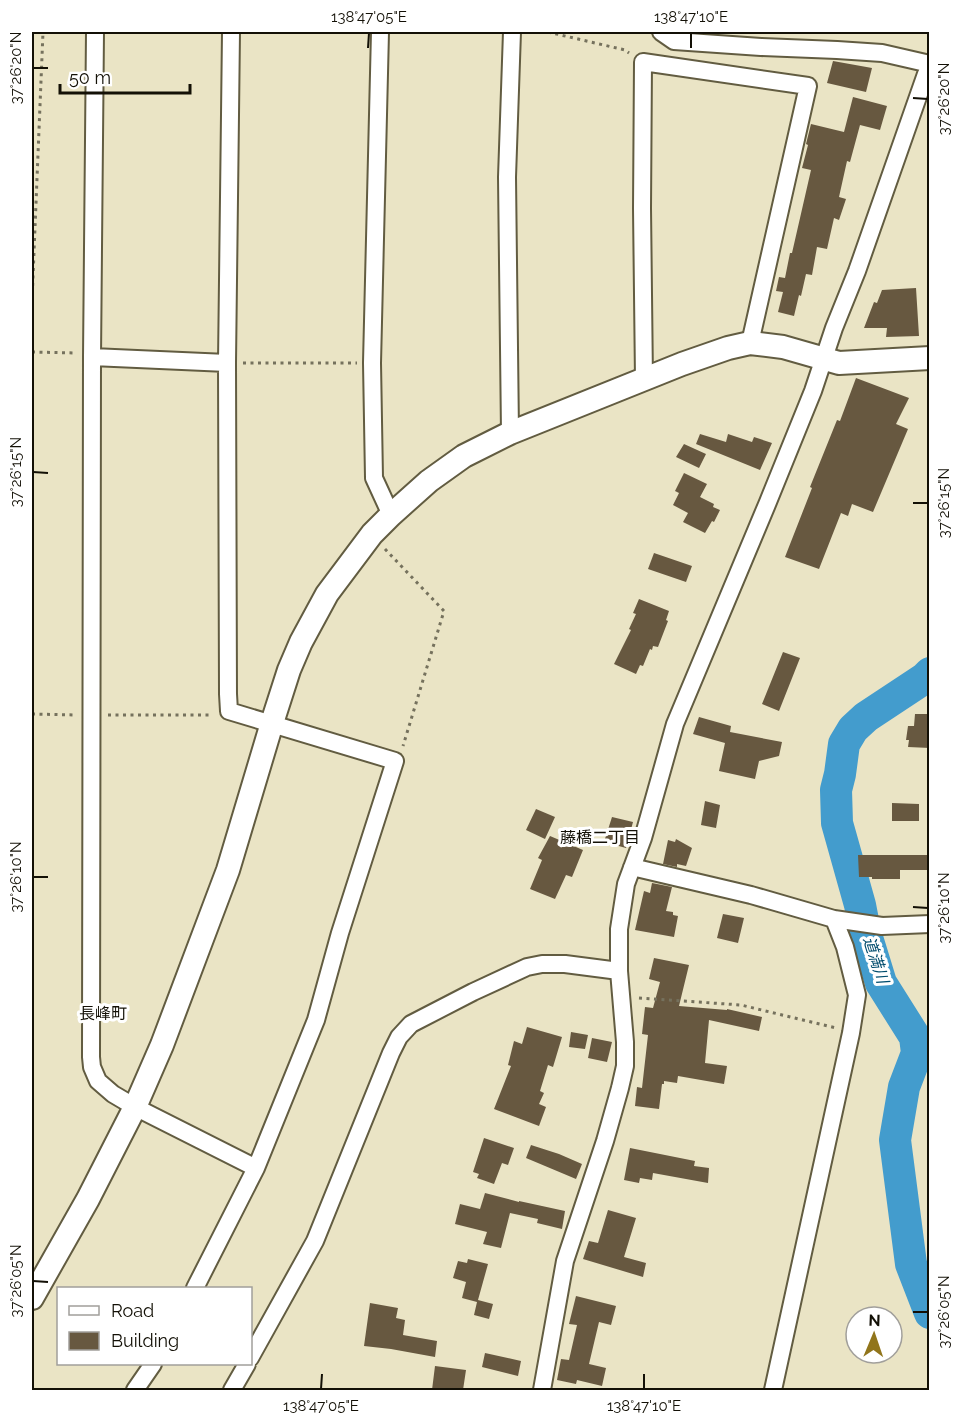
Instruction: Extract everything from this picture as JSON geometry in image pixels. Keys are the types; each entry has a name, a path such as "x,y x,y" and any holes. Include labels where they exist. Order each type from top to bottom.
{"street":[{"path":"95,32 92,1067 98,1081 113,1094 256,1168"},
{"path":"196,1287 256,1168 316,1020 340,933 395,761 230,711 228,694 226,363 231,32"},
{"path":"380,32 372,363 374,478 391,515"},
{"path":"510,433 507,177 512,32"},
{"path":"661,32 674,41 882,53 930,64"},
{"path":"644,380 643,62 808,86 750,344"},
{"path":"542,1390 565,1261 605,1141 625,1066 619,971 619,929 626,884 643,838 675,724 813,391 926,74 930,71"},
{"path":"32,1298 88,1199 135,1107 162,1046 228,870 272,723 289,670 301,642 327,594 372,534 429,481 464,456 510,433 718,351 750,344 783,347 839,363 930,358"},
{"path":"93,357 226,363"},
{"path":"632,867 751,895 834,919 882,926 930,924"},
{"path":"773,1390 851,1033 857,995 845,947 834,919"},
{"path":"252,1354 315,1241 399,1037 411,1024 527,967 542,964 565,964 619,971"},
{"path":"135,1390 152,1365"},
{"path":"232,1390 246,1365"}],"path":[{"path":"32,301 43,32"},
{"path":"548,32 625,50 643,62"},
{"path":"32,352 77,353 93,357"},
{"path":"226,363 372,363"},
{"path":"372,534 444,611 402,747 395,761"},
{"path":"32,714 212,715 230,711"},
{"path":"622,997 741,1005 828,1025 851,1033"}],"building":[{"path":"833,61 872,68 866,92 827,83"},
{"path":"853,97 887,106 880,130 860,125 850,162 847,161 839,197 846,199 839,220 834,218 827,249 817,247 812,275 806,274 794,316 778,312 783,292 776,291 779,277 785,278 811,170 802,168 811,124 844,132"},
{"path":"916,288 919,336 886,337 887,328 864,328 874,302 877,303 882,290"},
{"path":"856,378 909,398 896,424 908,429 873,512 852,504 848,516 841,513 819,569 785,557 812,488 810,487 837,420 840,421"},
{"path":"700,434 726,442 728,434 752,442 754,437 772,443 760,470 696,444"},
{"path":"684,444 706,454 699,468 676,457"},
{"path":"684,473 707,484 700,497 720,510 705,533 683,522 688,513 673,505 679,493 675,491"},
{"path":"654,553 692,566 686,582 648,569"},
{"path":"639,599 669,611 666,620 668,621 658,647 653,646 652,650 650,649 643,666 640,665 636,674 614,664 631,630 629,629 636,614 633,613"},
{"path":"783,652 800,658 779,711 762,704"},
{"path":"915,714 930,714 930,748 908,747 909,740 906,740 908,726 914,726"},
{"path":"699,717 731,726 730,732 782,742 779,756 759,761 755,779 719,771 725,743 693,734"},
{"path":"705,801 720,805 716,828 701,825"},
{"path":"892,803 919,804 919,821 892,821"},
{"path":"536,809 555,817 545,839 526,830"},
{"path":"612,817 633,822 626,848 604,842"},
{"path":"550,836 583,850 572,877 566,875 555,899 530,889 542,860 538,858"},
{"path":"676,839 692,848 686,866 663,864 668,840 675,842"},
{"path":"858,855 930,855 930,870 900,870 900,879 859,877"},
{"path":"652,883 672,887 666,911 678,916 674,937 635,930 644,891 650,893"},
{"path":"723,914 744,918 738,943 717,938"},
{"path":"654,958 689,965 679,1006 727,1009 762,1017 759,1031 709,1020 705,1063 727,1066 724,1084 678,1076 677,1083 664,1081 659,1109 635,1106 637,1087 642,1088 648,1035 642,1034 645,1007 653,1008 660,982 649,979"},
{"path":"527,1027 562,1037 553,1067 548,1065 540,1091 544,1093 539,1104 546,1107 539,1126 494,1109 511,1066 508,1065 514,1041 522,1044"},
{"path":"571,1032 588,1035 585,1049 569,1047"},
{"path":"592,1038 612,1042 607,1062 588,1058"},
{"path":"484,1138 514,1148 508,1165 502,1163 494,1184 477,1178 479,1174 473,1172"},
{"path":"531,1145 582,1164 576,1179 526,1158"},
{"path":"630,1148 695,1161 694,1166 709,1168 708,1183 653,1173 652,1180 640,1178 639,1183 624,1180"},
{"path":"485,1193 565,1211 562,1229 537,1223 538,1219 510,1213 501,1248 483,1244 487,1232 455,1224 460,1204 480,1209"},
{"path":"608,1210 636,1218 624,1257 646,1263 643,1277 583,1259 589,1241 598,1243"},
{"path":"468,1259 488,1264 478,1300 493,1304 489,1319 474,1315 477,1302 462,1298 466,1282 453,1278 458,1261 467,1263"},
{"path":"576,1296 616,1306 611,1325 599,1322 589,1364 606,1368 602,1386 577,1380 576,1384 557,1380 561,1359 569,1360 577,1325 569,1324"},
{"path":"370,1303 398,1308 396,1318 405,1320 403,1335 437,1341 435,1357 364,1346"},
{"path":"485,1353 521,1361 518,1376 482,1367"},
{"path":"435,1366 466,1370 463,1390 432,1390"}],"waterway":[{"name":"道満川","path":"930,673 866,717 853,729 844,744 836,790 837,823 881,983 915,1037 917,1053 904,1087 895,1140 911,1264 930,1313"}],"district":[{"name":"藤橋二丁目","path":"600,837"},
{"name":"長峰町","path":"103,1013"}]}
